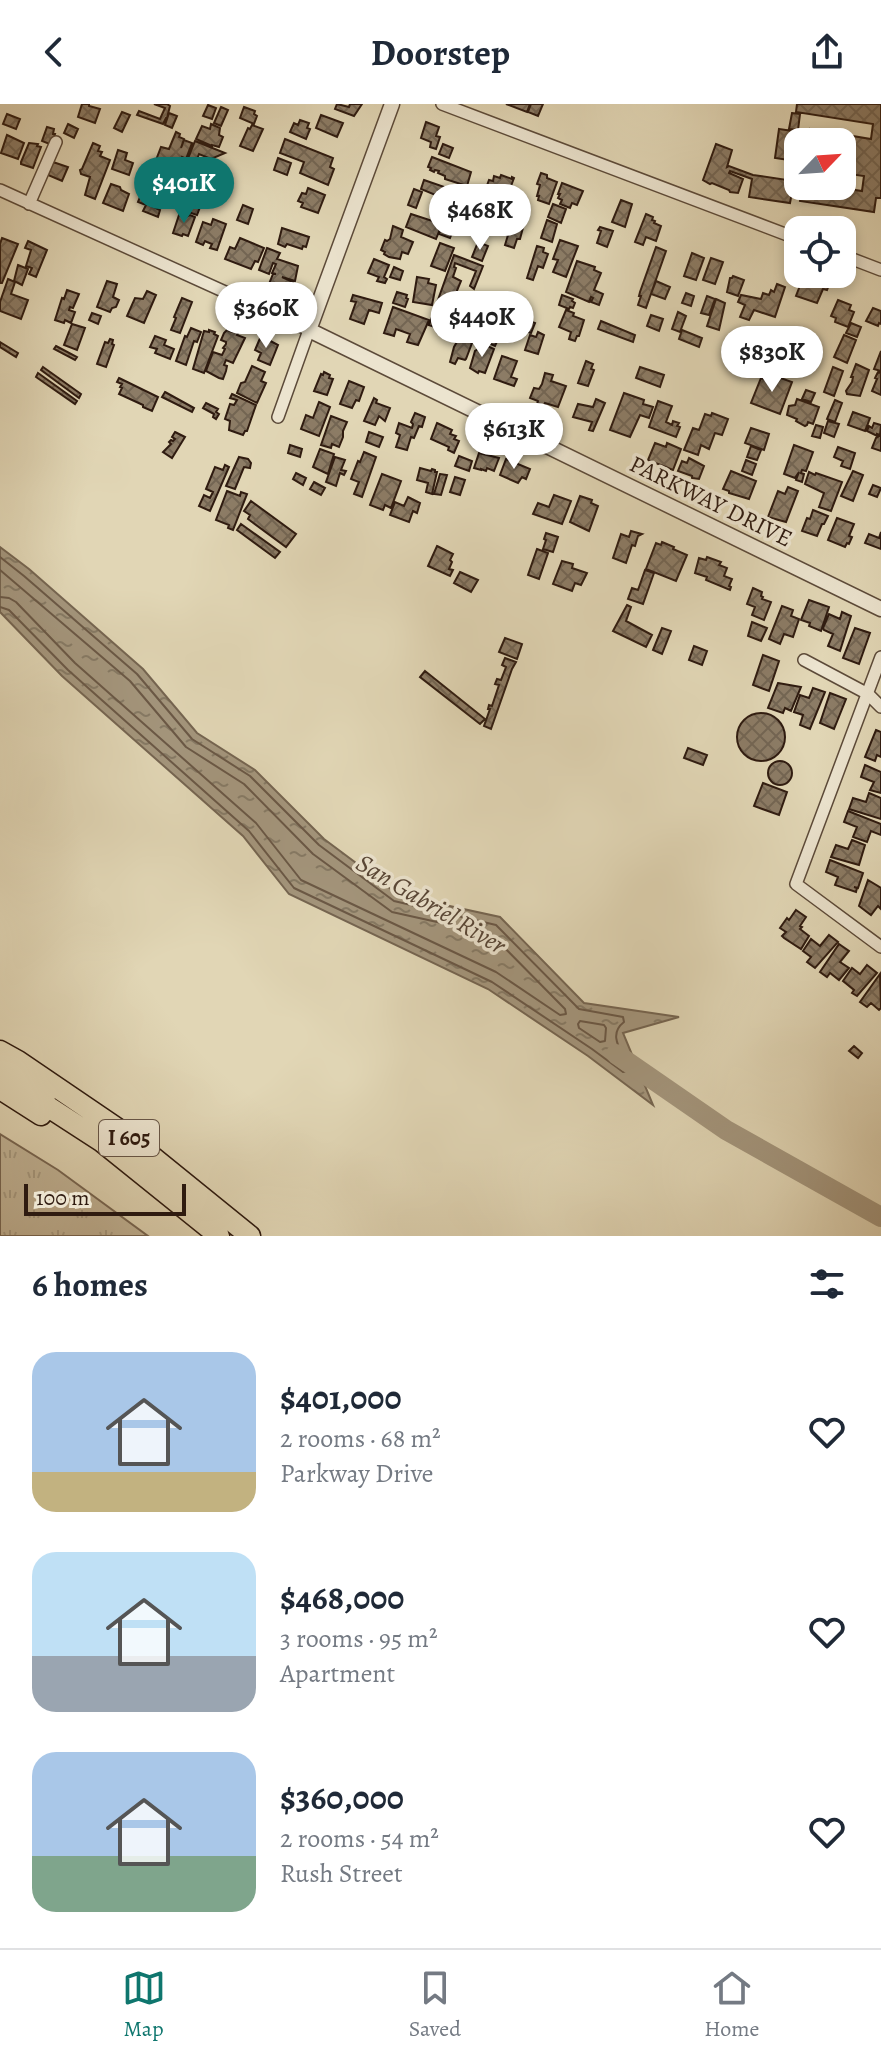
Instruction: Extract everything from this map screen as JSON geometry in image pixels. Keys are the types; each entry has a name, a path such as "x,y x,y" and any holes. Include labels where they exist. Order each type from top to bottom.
{"highway":[{"name":"I 605","path":"0,1051 118,1129 250,1236"},
{"path":"0,1067 109,1139 230,1236"},
{"path":"0,1076 101,1141 219,1236"},
{"name":"I 605","path":"0,1089 118,1169 201,1236"}],"street":[{"path":"278,417 392,104"},
{"path":"442,104 784,234"},
{"path":"29,204 56,142"},
{"name":"PARKWAY DRIVE","path":"0,190 309,330 881,609"},
{"path":"856,260 881,270"},
{"path":"881,657 796,884 881,947"},
{"path":"804,660 868,694 881,707"}],"green space":[{"path":"0,1134 58,1170 148,1236 0,1236"}],"water":[{"path":"0,547 143,669 197,733 255,770 324,839 399,895 500,917 584,1003 679,1017 623,1033 653,1105 588,1056 488,989 289,894 243,836 62,676 0,612"}],"building":[{"path":"82,104 100,109 95,123 78,117"},
{"path":"154,104 170,106 163,124 137,115 139,111 160,119 165,108"},
{"path":"337,104 349,107 350,104 362,104 354,116 335,109"},
{"path":"506,104 530,104 527,112"},
{"path":"531,104 543,104 538,116 528,112"},
{"path":"797,104 881,104 881,198 876,198 874,212 800,201 856,200 856,190 862,191 864,176 856,175 856,137 871,139 873,124 796,112"},
{"path":"208,105 216,108 212,119 203,116"},
{"path":"221,107 228,110 221,126 214,123"},
{"path":"244,107 255,111 254,124 240,118"},
{"path":"122,112 130,115 122,132 114,128"},
{"path":"169,113 177,116 172,128 165,125"},
{"path":"792,113 800,114 798,128 789,128"},
{"path":"7,114 20,119 16,129 3,124"},
{"path":"321,115 343,123 337,137 316,128"},
{"path":"300,120 309,123 306,139 290,132 294,123 298,125"},
{"path":"426,122 439,127 436,149 430,147 431,142 421,138"},
{"path":"68,124 78,129 74,138 64,133"},
{"path":"211,124 220,128 219,135 223,137 219,147 196,139 202,126 210,129"},
{"path":"252,125 263,129 253,151 240,146"},
{"path":"47,127 54,129 52,145 42,141"},
{"path":"779,129 784,130 784,159 775,158"},
{"path":"176,132 184,139 181,148 184,140 192,143 186,159 182,157 178,167 156,160 161,147 169,149"},
{"path":"7,135 24,143 18,159 1,153"},
{"path":"285,139 333,158 330,167 334,169 328,185 300,173 304,162 280,153"},
{"path":"195,141 225,153 211,159 199,154 195,164 187,161"},
{"path":"29,143 41,147 33,168 21,164"},
{"path":"93,143 100,146 100,156 110,160 95,199 85,195 90,177 81,174 80,170"},
{"path":"443,144 453,148 449,158 439,154"},
{"path":"716,144 732,150 727,167 784,180 784,200 791,200 790,203 749,197 752,179 730,171 743,179 738,193 703,180"},
{"path":"118,150 127,153 125,160 133,163 129,175 112,169"},
{"path":"432,157 471,172 467,186 445,179 439,171 430,170 428,167"},
{"path":"278,158 291,163 287,175 274,170"},
{"path":"53,162 68,167 62,181 48,175"},
{"path":"202,165 214,170 197,215 185,211"},
{"path":"541,173 557,182 549,204 538,200 540,185 537,184"},
{"path":"501,175 514,178 505,202 484,194 489,180 493,181 494,176 500,178"},
{"path":"148,177 173,188 167,202 152,194 149,205 160,210 158,217 143,211 146,205 138,202"},
{"path":"424,180 456,191 452,202 421,189"},
{"path":"562,183 583,191 577,205 572,203 570,208 560,204 562,200 558,194"},
{"path":"111,184 129,194 123,211 103,203"},
{"path":"308,188 325,195 318,213 301,207 303,203 298,201"},
{"path":"414,189 422,192 416,208 408,205"},
{"path":"457,193 472,198 468,208 453,203"},
{"path":"437,199 470,211 463,229 459,228 457,220 450,238 439,234 447,213 442,210 439,218 431,215"},
{"path":"621,200 632,204 625,227 612,222"},
{"path":"473,204 482,207 477,221 468,217"},
{"path":"553,204 566,209 561,223 548,217"},
{"path":"243,205 253,209 248,224 237,220"},
{"path":"487,208 501,214 494,232 480,228"},
{"path":"411,214 442,224 436,239 406,227"},
{"path":"646,214 661,226 656,241 646,237 643,245 635,242"},
{"path":"179,215 195,217 188,236 173,233"},
{"path":"467,218 474,221 471,232 463,229"},
{"path":"213,219 226,224 217,250 210,248 212,244 205,241 203,245 196,242 203,222 211,225"},
{"path":"513,220 524,224 514,248 505,245 508,235 501,233 505,221 512,224"},
{"path":"547,220 557,224 552,242 541,238"},
{"path":"393,226 403,230 401,237 413,242 408,254 402,252 400,259 389,257 381,250 385,240 390,239"},
{"path":"600,227 613,231 607,247 597,243"},
{"path":"282,228 309,237 306,247 302,249 278,244"},
{"path":"2,238 18,244 0,283 0,244"},
{"path":"240,238 264,248 251,269 225,259 230,247 235,249"},
{"path":"560,240 578,246 566,277 553,272 558,260 553,259"},
{"path":"28,241 47,250 36,277 29,274 32,268 26,266 31,250 25,248"},
{"path":"478,242 488,246 482,261 472,257"},
{"path":"440,243 454,248 445,271 431,266"},
{"path":"537,246 544,248 543,252 548,254 543,268 538,266 533,280 527,278"},
{"path":"656,247 666,251 646,308 638,305 639,296"},
{"path":"267,248 280,253 277,259 298,266 295,281 282,277 293,282 289,292 269,284 273,274 276,274 272,273 276,264 273,263 269,274 259,270"},
{"path":"692,253 704,258 696,280 684,276"},
{"path":"454,255 483,266 474,289 470,286 476,271 455,263 453,277 461,281 438,328 429,325"},
{"path":"711,258 723,262 715,284 703,280"},
{"path":"374,259 389,265 385,283 368,273"},
{"path":"577,261 595,267 594,270 601,273 594,290 603,294 599,305 591,302 591,297 589,302 566,292"},
{"path":"18,265 28,269 22,285 14,281"},
{"path":"394,267 403,271 400,280 390,277"},
{"path":"733,276 744,280 738,296 727,292"},
{"path":"417,277 429,279 428,283 436,285 432,305 413,302"},
{"path":"8,279 15,282 11,294 28,300 21,319 0,311"},
{"path":"107,281 117,284 113,297 119,300 110,312 97,307"},
{"path":"656,281 670,287 665,299 651,294"},
{"path":"777,284 785,288 775,317 754,310 749,320 740,317 745,305 738,302 741,295 761,299 763,293 769,295 771,290 774,292"},
{"path":"799,288 828,288 823,289 817,303 796,296"},
{"path":"67,290 79,294 69,310 75,312 71,323 55,320"},
{"path":"147,291 156,295 144,323 127,316 135,298 143,299"},
{"path":"397,292 407,295 405,307 393,303"},
{"path":"686,293 694,296 691,306 682,303"},
{"path":"353,295 382,303 379,313 369,310 364,324 350,319 356,302 351,301"},
{"path":"492,295 512,303 506,320 486,313 490,302 487,301 488,297"},
{"path":"562,295 573,299 573,308 559,305"},
{"path":"707,296 715,299 709,315 701,313"},
{"path":"182,298 192,302 180,333 171,330"},
{"path":"716,299 725,303 719,330 707,326"},
{"path":"838,300 851,305 849,310 854,312 848,327 835,322 836,318 831,316"},
{"path":"393,307 429,320 418,345 407,342 410,334 396,329 394,336 384,333"},
{"path":"873,308 881,311 881,324 878,326 866,321"},
{"path":"566,310 584,320 575,341 569,339 571,332 559,327"},
{"path":"678,312 686,316 680,332 672,329"},
{"path":"92,313 101,316 98,324 89,320"},
{"path":"445,313 459,318 451,338 438,333"},
{"path":"512,314 535,323 531,333 508,325"},
{"path":"651,315 663,319 659,331 647,326"},
{"path":"601,321 635,335 633,342 598,329"},
{"path":"851,323 861,327 857,337 846,333"},
{"path":"72,324 85,328 77,350 64,345"},
{"path":"191,328 201,332 197,342 194,341 186,365 176,361"},
{"path":"233,329 245,338 233,363 226,360 223,379 206,371 213,352 222,355 225,349 226,342 221,340 224,333"},
{"path":"209,330 218,336 204,373 193,369 204,331"},
{"path":"682,330 702,338 699,347 679,339"},
{"path":"538,332 544,335 538,354 525,350 530,335 536,337"},
{"path":"489,333 499,337 495,346 486,342"},
{"path":"797,334 805,337 803,347 793,343"},
{"path":"461,335 472,343 466,359 458,358 455,364 450,362"},
{"path":"844,335 856,340 847,363 834,357"},
{"path":"155,336 166,340 164,345 174,349 170,359 155,353 157,349 150,347"},
{"path":"261,336 278,345 270,365 258,360 261,353 255,350"},
{"path":"779,338 787,338 791,340 790,344 805,350 799,363 773,353"},
{"path":"110,339 114,345 106,367 97,364 105,342 108,343"},
{"path":"0,342 18,353 16,357 0,347"},
{"path":"485,345 494,349 485,373 478,373 470,368 475,351 483,351"},
{"path":"56,346 77,357 75,360 54,349"},
{"path":"734,347 745,351 738,360 730,357"},
{"path":"881,351 881,371 874,369"},
{"path":"502,356 517,361 511,377 517,379 514,386 494,379"},
{"path":"586,361 593,364 591,369 594,370 588,386 578,383"},
{"path":"856,364 869,370 860,396 847,394 846,391 852,382"},
{"path":"252,366 265,372 261,381 266,383 257,403 237,393"},
{"path":"43,367 81,394 79,398 41,370"},
{"path":"640,367 664,375 660,387 636,378"},
{"path":"833,367 843,371 834,396 824,392"},
{"path":"324,372 333,379 327,395 314,391"},
{"path":"878,372 881,373 881,395 872,391"},
{"path":"38,373 77,401 75,404 36,377"},
{"path":"545,373 553,375 551,381 566,386 558,407 537,404 538,401 530,398 534,388 539,389 542,384"},
{"path":"772,375 792,382 780,414 751,403 761,378 769,381"},
{"path":"119,378 158,397 152,411 119,394 122,384 117,382"},
{"path":"349,381 364,387 359,401 356,400 352,408 340,404"},
{"path":"806,390 815,393 811,402 802,399"},
{"path":"165,392 194,408 192,412 162,397"},
{"path":"624,393 653,407 649,418 640,415 630,437 610,430"},
{"path":"232,394 256,405 243,435 229,430 230,421 225,419 230,404 234,405 237,400 230,398"},
{"path":"374,398 376,403 390,408 385,421 379,416 375,425 364,421"},
{"path":"596,399 605,403 593,431 589,430 592,422 573,417 578,404 593,407"},
{"path":"797,399 819,407 813,424 808,422 805,426 787,415 789,406 795,405"},
{"path":"835,400 842,403 835,422 827,419"},
{"path":"658,401 672,406 666,422 672,425 673,421 679,423 676,437 649,427"},
{"path":"319,402 330,407 319,436 301,429 306,415 313,418"},
{"path":"206,403 218,409 216,419 214,414 203,408"},
{"path":"853,412 870,418 865,431 848,425"},
{"path":"415,413 425,417 422,427 419,426 414,438 411,437 407,450 396,447 400,435 396,433 399,423 412,428"},
{"path":"712,413 728,419 722,435 715,433 709,449 701,445 698,455 684,450 693,428 699,430 705,414 711,416"},
{"path":"331,416 347,422 339,447 321,445"},
{"path":"828,421 839,424 834,437 824,433"},
{"path":"437,423 452,430 450,434 459,441 454,453 448,450 449,447 431,439"},
{"path":"874,423 881,425 880,435 867,431"},
{"path":"816,425 823,427 820,438 812,436"},
{"path":"751,428 769,434 764,450 745,443"},
{"path":"175,432 185,437 172,458 163,452 175,439 172,437"},
{"path":"369,432 383,437 379,447 366,442"},
{"path":"881,435 881,451 872,448 876,438"},
{"path":"655,443 666,447 667,443 681,449 673,470 648,460"},
{"path":"290,445 302,449 300,457 288,453"},
{"path":"794,445 813,452 806,471 802,470 802,482 796,480 799,472 795,478 784,474"},
{"path":"751,446 761,450 757,460 747,457"},
{"path":"838,447 855,453 850,469 841,466 843,461 834,457"},
{"path":"320,449 334,454 328,474 313,467"},
{"path":"364,452 376,457 362,497 354,494 359,482 351,479"},
{"path":"479,453 499,458 494,471 474,468"},
{"path":"459,456 472,461 469,471 455,466"},
{"path":"239,457 251,463 250,468 244,467 235,489 226,486"},
{"path":"335,457 345,460 341,470 346,471 344,475 340,473 336,486 326,482"},
{"path":"689,458 704,466 699,479 678,471 682,461 687,463"},
{"path":"506,459 530,469 526,479 522,477 518,483 500,475"},
{"path":"746,460 756,464 752,475 742,471"},
{"path":"225,465 229,467 210,511 199,506 204,495 210,498 213,492 206,489 215,467 223,470"},
{"path":"420,468 437,472 432,494 426,492 428,483 417,480"},
{"path":"731,471 756,481 749,499 723,489"},
{"path":"853,471 863,475 853,501 841,496"},
{"path":"809,472 842,482 831,511 819,507 824,493 805,484"},
{"path":"296,473 306,478 303,485 293,479"},
{"path":"382,474 401,481 391,508 385,505 383,510 370,505"},
{"path":"440,474 447,475 441,495 434,494"},
{"path":"455,477 465,480 460,495 450,492"},
{"path":"314,482 325,488 321,495 310,489"},
{"path":"873,485 881,488 877,497 869,494"},
{"path":"788,487 798,491 786,522 768,517 778,491 785,494"},
{"path":"227,491 240,496 241,492 247,494 233,530 216,520"},
{"path":"554,495 571,501 562,524 533,514 538,503 549,507"},
{"path":"580,496 598,506 589,531 570,522"},
{"path":"408,497 420,503 417,513 413,511 409,522 390,515 395,502 404,506"},
{"path":"251,501 296,534 286,547 248,519 250,515 244,511"},
{"path":"813,510 828,516 817,536 802,531"},
{"path":"837,518 854,524 849,536 852,537 845,547 828,540"},
{"path":"241,524 280,552 275,558 237,530"},
{"path":"631,531 642,534 638,536 635,546 632,545 626,563 613,558 621,534 629,537"},
{"path":"881,532 881,549 865,543 869,534 879,538"},
{"path":"546,533 558,537 553,552 543,549"},
{"path":"662,542 687,555 676,581 646,569 656,543 661,545"},
{"path":"437,546 453,554 450,576 428,566"},
{"path":"537,549 548,553 539,579 528,575"},
{"path":"707,557 727,568 724,576 732,579 730,590 695,573 699,558 706,560"},
{"path":"562,561 587,573 581,585 575,583 572,591 553,584"},
{"path":"645,570 654,573 643,604 628,599 632,588 638,590"},
{"path":"460,572 478,580 471,592 454,583"},
{"path":"753,588 762,592 762,599 771,602 764,620 752,615 755,607 747,604"},
{"path":"809,600 829,607 821,631 801,620"},
{"path":"627,605 631,607 626,621 652,635 646,647 613,631"},
{"path":"782,606 793,610 791,616 799,619 793,637 784,634 780,644 769,639"},
{"path":"842,612 851,616 840,651 828,646 833,634 823,628 829,614 840,619"},
{"path":"752,622 767,628 761,641 748,636"},
{"path":"662,628 671,631 662,654 653,650"},
{"path":"855,628 870,633 859,664 843,658"},
{"path":"505,638 522,644 517,659 499,652"},
{"path":"694,646 707,651 702,665 689,660"},
{"path":"763,655 779,661 769,691 753,685"},
{"path":"505,658 516,662 491,729 484,726 489,705 492,706 499,685 495,684 497,679 501,680 506,667 502,665"},
{"path":"425,671 485,719 480,724 420,677"},
{"path":"778,683 801,687 791,711 785,708 783,713 768,708"},
{"path":"813,688 825,692 810,729 800,725 803,715 794,712 800,695 809,698"},
{"path":"830,693 846,699 834,729 820,723"},
{"path":"761,713 778,720 785,737 778,754 761,761 744,754 737,737 744,720"},
{"path":"876,730 881,732 881,757 877,755 875,761 865,757"},
{"path":"688,748 707,755 703,765 684,758"},
{"path":"780,761 791,768 792,773 785,784 780,785 769,778 768,773 775,762"},
{"path":"865,765 881,772 881,793 870,790 874,782 861,777"},
{"path":"763,783 787,792 779,815 754,806"},
{"path":"869,793 881,798 881,819 849,809 853,798 866,802"},
{"path":"848,811 881,824 881,835 871,831 867,842 853,837 857,827 844,822"},
{"path":"852,840 865,845 859,865 831,857 836,845 848,849"},
{"path":"830,860 863,873 858,888 854,887 857,888 856,892 835,885 838,877 826,872"},
{"path":"868,880 881,888 881,909 878,906 871,915 859,906"},
{"path":"796,910 806,917 800,929 809,936 801,949 782,936 786,932 780,928"},
{"path":"829,935 838,942 815,968 807,962 811,957 803,951 811,939 820,946"},
{"path":"839,944 849,951 840,962 849,968 839,980 830,973 827,977 820,972"},
{"path":"867,965 877,973 857,996 843,981 852,968 860,974"},
{"path":"880,974 879,1010 871,1003 867,1007 860,1002"},
{"path":"854,1046 862,1053 858,1058 849,1051"}],"waterway":[{"name":"San Gabriel River","path":"616,1054 726,1130 881,1217"}]}
